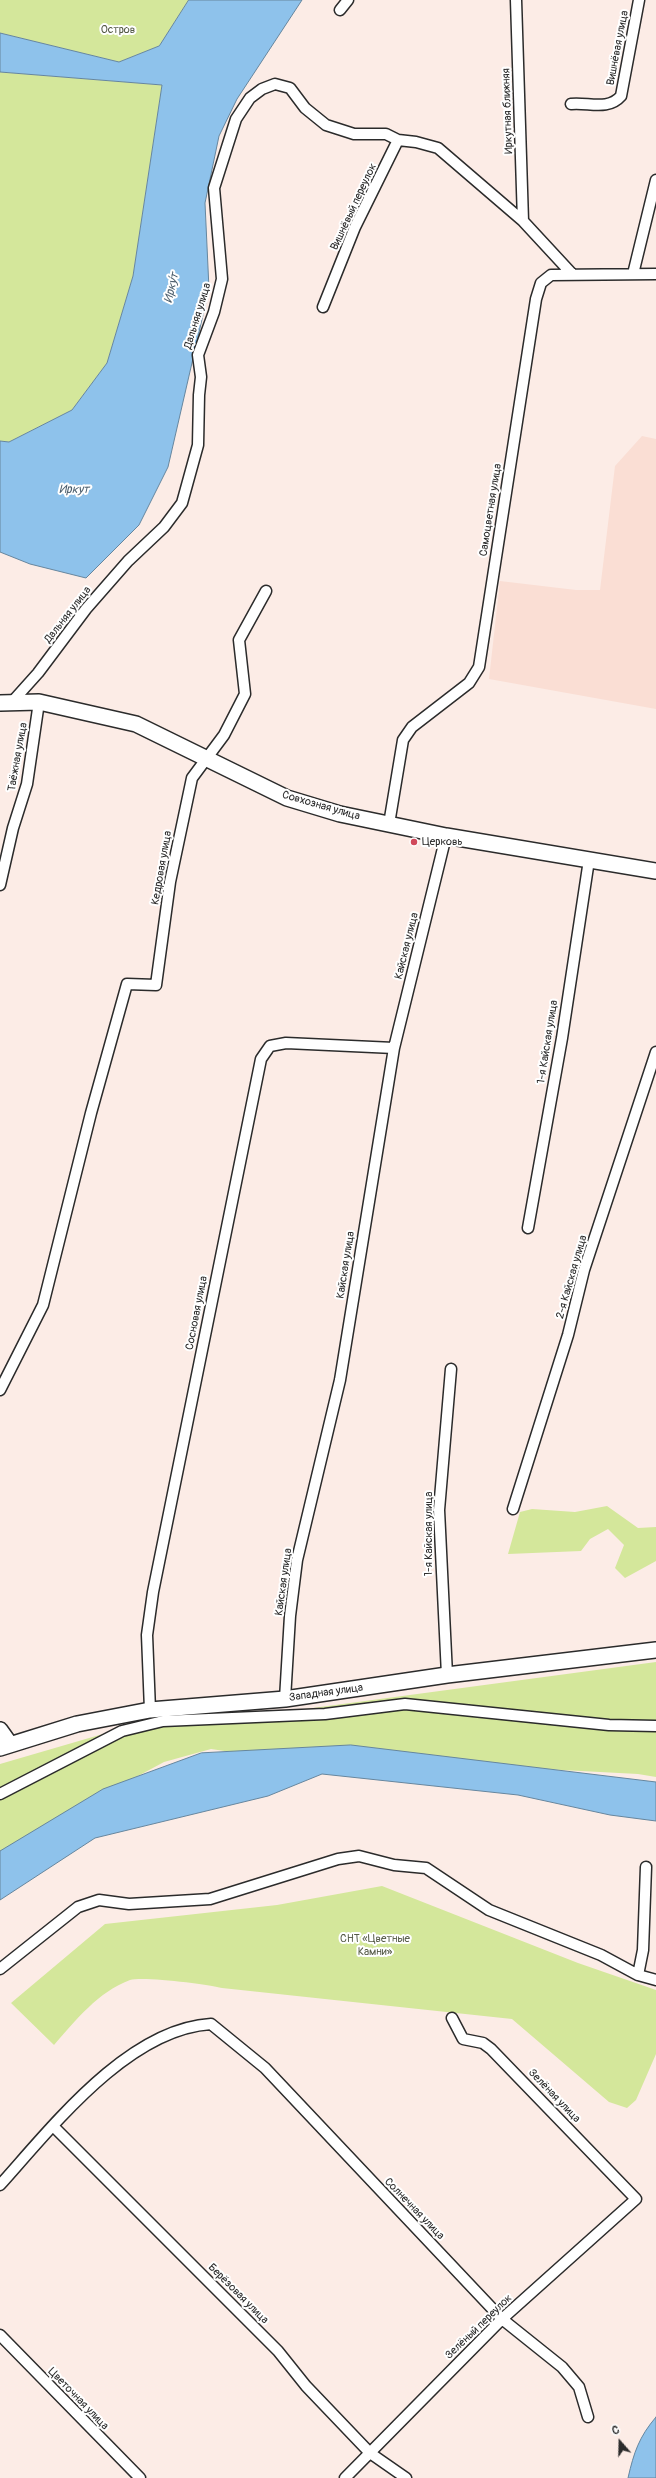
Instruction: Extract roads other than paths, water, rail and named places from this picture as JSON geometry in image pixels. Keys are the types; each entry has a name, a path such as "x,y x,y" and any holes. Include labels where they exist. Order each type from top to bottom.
{"street":[{"path":"340,10 348,0"},
{"name":"Иркутная ближняя","path":"516,0 522,147 523,221"},
{"name":"Вишнёвая улица","path":"571,104 599,105 615,102 621,96 639,0"},
{"name":"Дальняя улица","path":"6,703 38,673 86,609 128,561 164,527 182,503 198,445 199,395 201,377 198,355 214,312 222,279 214,188 236,120 250,98 262,89 276,84 290,88 305,108 326,125 354,134 386,134 398,140 416,142 438,148 523,221 573,275"},
{"name":"Вишнёвый переулок","path":"324,307 355,227 398,140"},
{"path":"633,274 656,180"},
{"name":"Самоцветная улица","path":"389,824 403,740 412,727 469,683 479,667 536,299 541,283 551,275 656,274"},
{"name":"Кедровая улица","path":"0,1390 43,1305 91,1113 127,984 156,985 170,882 192,778 224,735 245,694 239,640 266,591"},
{"name":"Совхозная улица","path":"6,703 39,702 136,724 205,760 287,798 340,814 446,836 656,871"},
{"name":"Таёжная улица","path":"0,885 13,828 27,784 39,702"},
{"name":"Кайская улица","path":"285,1699 290,1616 298,1560 340,1380 394,1048 446,836"},
{"name":"1-я Кайская улица","path":"528,1228 562,1038 589,860"},
{"name":"Сосновая улица","path":"150,1710 147,1635 153,1592 261,1059 270,1046 286,1043 394,1048"},
{"name":"2-я Кайская улица","path":"513,1509 568,1335 584,1270 656,1052"},
{"name":"1-я Кайская улица","path":"447,1675 439,1510 451,1369"},
{"name":"Западная улица","path":"5,1746 77,1724 150,1710 285,1699 447,1675 656,1650"},
{"path":"0,1794 122,1731 163,1721 325,1714 405,1704 609,1725 656,1726"},
{"path":"0,1730 5,1746"},
{"path":"0,1969 78,1907 99,1900 129,1904 210,1899 338,1859 358,1856 394,1865 426,1868 488,1910 601,1955 638,1975 656,1980"},
{"path":"638,1975 643,1950 646,1867"},
{"name":"Зелёная улица","path":"452,2018 463,2039 482,2043 491,2049 636,2200"},
{"name":"Солнечная улица","path":"53,2126 124,2058 147,2043 191,2025 211,2024 265,2068 502,2319 566,2372 579,2388 588,2418"},
{"path":"0,2185 53,2126"},
{"name":"Берёзовая улица","path":"53,2126 278,2351 306,2386 370,2453 406,2478"},
{"name":"Зелёный переулок","path":"345,2478 502,2319 636,2200"},
{"name":"Цветочная улица","path":"0,2335 140,2478"}],"water":[{"name":"Иркут","path":"189,0 302,0 237,99 219,136 205,203 209,289 168,467 139,525 86,578 30,564 0,552 0,441 9,442 72,410 107,363 133,276 162,85 0,72 0,33 119,62 159,46"},
{"path":"351,1745 656,1782 656,1821 610,1815 518,1795 322,1774 268,1796 95,1838 0,1900 0,1851 103,1789 201,1753"},
{"path":"656,2417 656,2478 628,2478 641,2438"}],"place":[{"name":"Церковь","path":"414,842"}],"park label":[{"name":"Остров","path":"118,30"},
{"name":"СНТ «Цветные Камни»","path":"375,1945"}],"water label":[{"name":"Ирку́т","path":"172,288"}]}
